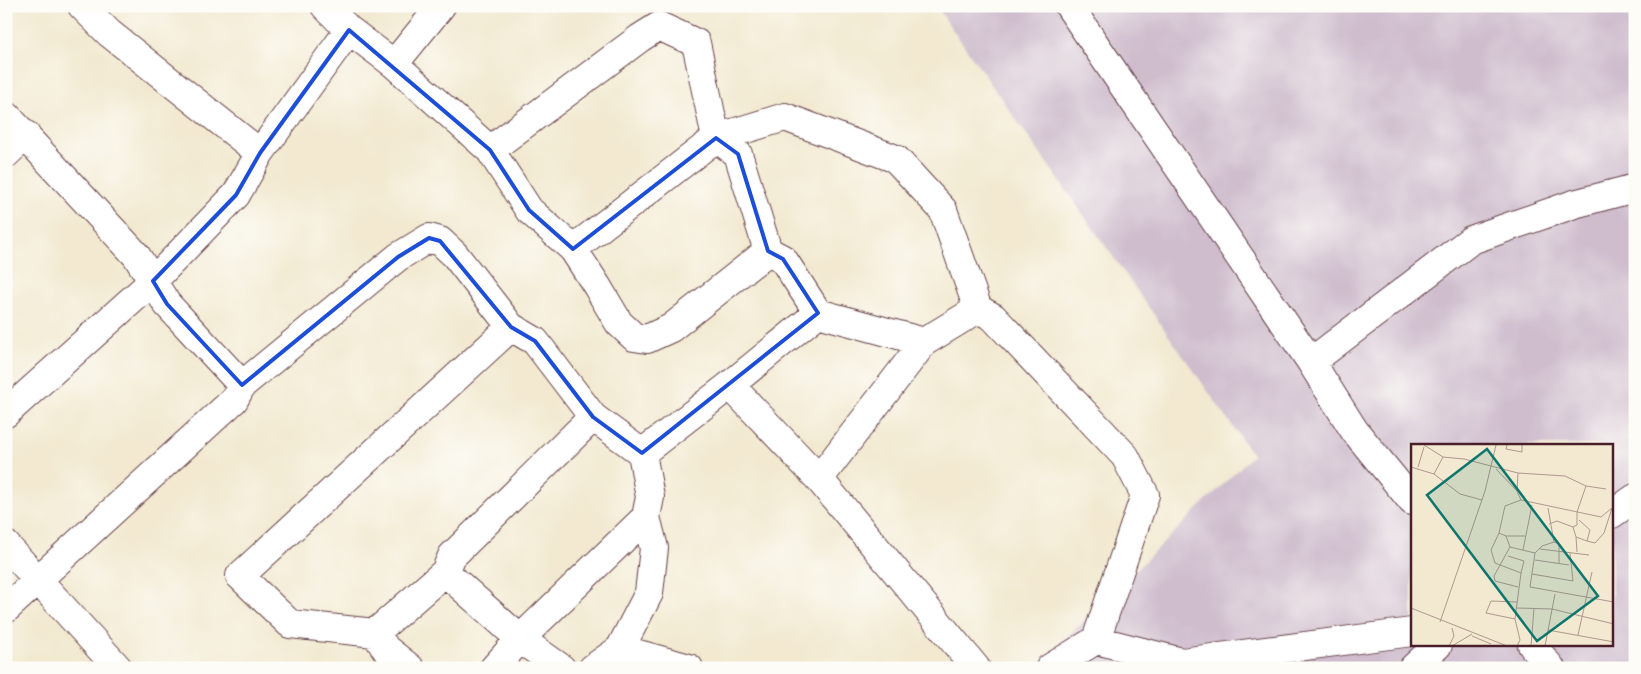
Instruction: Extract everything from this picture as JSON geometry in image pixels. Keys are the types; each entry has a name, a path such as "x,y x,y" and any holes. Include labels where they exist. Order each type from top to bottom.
{"street":[{"path":"82,6 109,34 260,153"},
{"path":"325,6 349,30 394,64 490,150 528,210 573,249 598,286 619,323 634,337 647,339 671,328 768,250"},
{"path":"394,64 441,6"},
{"path":"1069,6 1311,362 1354,430 1411,500"},
{"path":"490,150 640,38 659,26 696,43 716,138 738,154 768,250 783,259 818,313 924,342"},
{"path":"6,413 153,281 236,195 260,153 349,30"},
{"path":"6,115 136,254 166,304 242,385"},
{"path":"573,249 716,138 785,116 896,159 943,210 978,309 993,317 1124,456 1145,495 1096,640 1050,668"},
{"path":"6,154 26,135"},
{"path":"1311,362 1471,240 1574,204 1635,188"},
{"path":"6,609 234,400 242,385 398,257 429,238 440,241 455,255 512,327 535,341 593,417 642,453 650,497 646,517 654,548 649,593 620,649 593,668"},
{"path":"819,479 924,342 978,309"},
{"path":"642,453 730,385 818,313"},
{"path":"512,327 240,576 290,624 375,633 445,572 452,556 593,417"},
{"path":"730,385 819,479 976,668"},
{"path":"1614,513 1635,498"},
{"path":"494,668 520,639 646,517"},
{"path":"6,545 118,668"},
{"path":"445,572 520,639 561,668"},
{"path":"1096,640 1185,665 1411,632"},
{"path":"375,633 386,649 410,668"},
{"path":"1413,668 1437,646"},
{"path":"1533,646 1550,668"},
{"path":"620,649 689,668"}],"highlighted area":[{"path":"349,30 490,150 529,210 573,249 716,138 738,154 768,251 783,259 818,313 642,453 593,417 535,341 511,327 440,241 429,238 398,257 242,385 167,304 153,281 236,195 260,153"}],"shaded area":[{"path":"936,6 1635,6 1635,668 1036,668 1253,455"}]}
